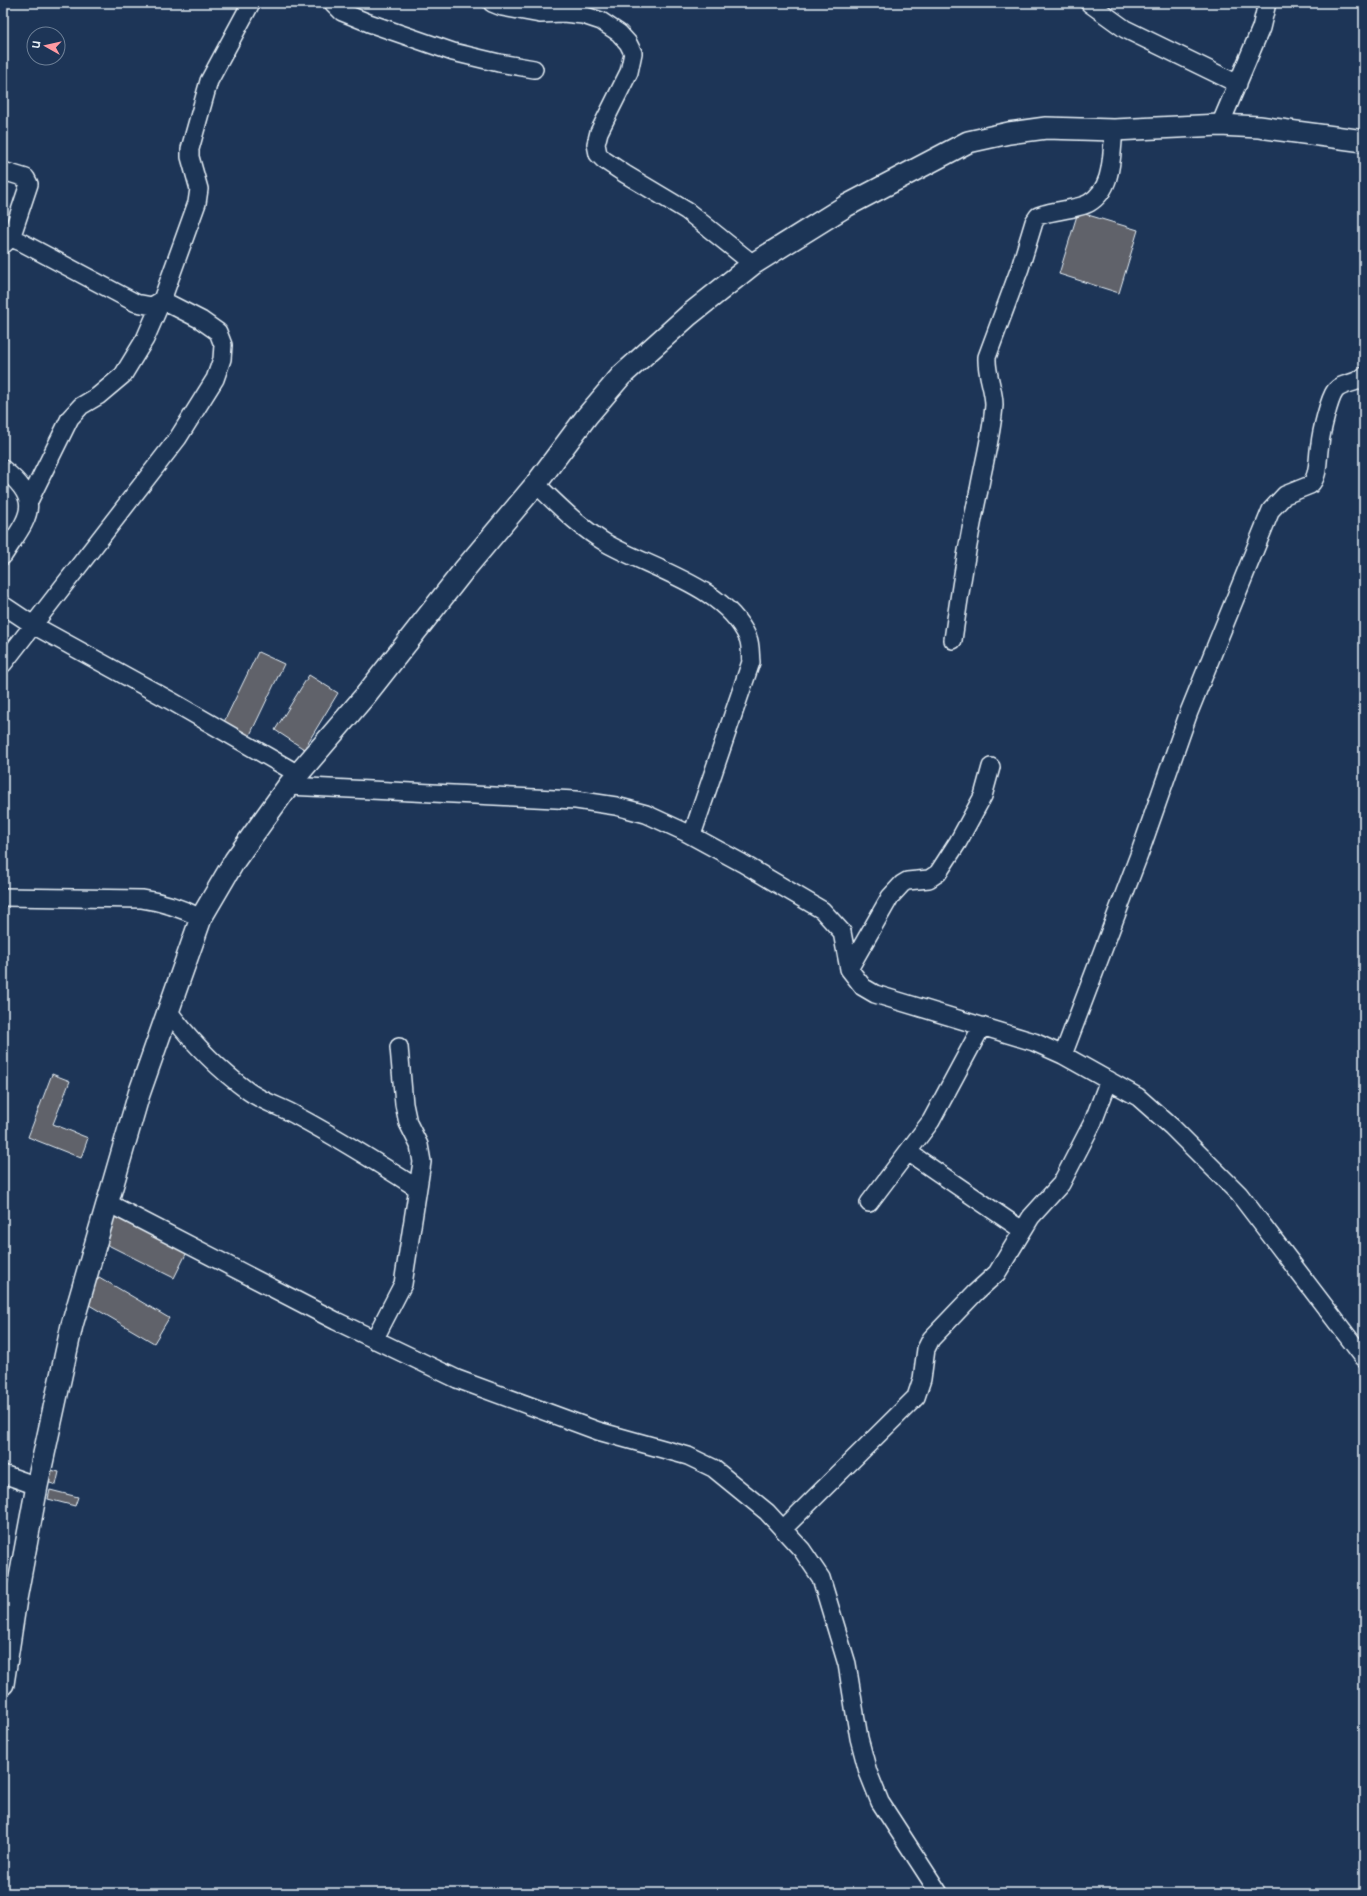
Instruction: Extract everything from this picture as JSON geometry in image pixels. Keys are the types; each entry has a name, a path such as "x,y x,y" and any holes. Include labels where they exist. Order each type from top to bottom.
{"street":[{"path":"3,556 27,519 29,501 70,418 81,406 98,396 123,375 146,339 162,300 197,203 199,189 190,157 190,149 206,91 215,69 251,3"},
{"path":"333,3 342,12 453,52 500,64 534,69"},
{"path":"492,3 502,7 541,9 584,15 601,21 619,33 633,53 629,72 599,132 596,144 598,154 604,160 625,174 687,211 753,264"},
{"path":"1089,3 1125,29 1238,84"},
{"path":"1220,125 1261,28 1268,3"},
{"path":"3,1684 36,1486 72,1325 139,1094 201,918 235,860 293,780 365,696 464,570 536,484 587,416 621,376 689,315 753,264 846,206 968,142 1009,133 1046,128 1114,130 1220,125 1259,127 1364,141"},
{"path":"953,640 961,580 992,423 994,404 987,367 987,357 1020,268 1034,222 1038,216 1088,203 1099,193 1108,180 1114,130"},
{"path":"3,170 26,178 30,188 7,242 53,258 136,303 152,306 162,300"},
{"path":"3,664 178,438 215,379 222,359 223,344 218,332 201,320 162,300"},
{"path":"1062,1055 1139,855 1189,712 1271,510 1285,495 1313,483 1316,476 1320,444 1332,396 1340,386 1360,380 1364,376"},
{"path":"3,469 18,481 26,491 29,501"},
{"path":"536,484 578,524 607,543 685,581 714,598 734,616 748,639 751,662 692,836"},
{"path":"3,605 33,625 173,702 293,780 576,800 616,806 646,814 742,862 822,910 842,932 849,969 863,987 875,994 1034,1042 1062,1055 1138,1097 1172,1127 1239,1194 1364,1358"},
{"path":"849,969 890,897 902,884 907,881 930,879 938,873 958,842 983,796 991,767"},
{"path":"3,897 117,897 148,900 176,906 201,918"},
{"path":"169,1012 191,1040 215,1065 250,1092 296,1115 362,1152 417,1188"},
{"path":"869,1203 931,1121 982,1026"},
{"path":"374,1340 403,1284 422,1162 419,1145 408,1123 404,1104 399,1047"},
{"path":"783,1529 916,1397 922,1379 926,1350 931,1340 975,1293 997,1273 1031,1217 1061,1184 1093,1122 1108,1080"},
{"path":"908,1152 1022,1230"},
{"path":"108,1204 238,1272 374,1340 457,1379 598,1431 655,1446 700,1462 725,1477 767,1512 802,1550 821,1578 847,1664 859,1738 868,1772 880,1802 939,1893"},
{"path":"3,1474 36,1486"}],"building":[{"path":"1078,212 1138,230 1119,293 1059,274"},
{"path":"258,652 284,664 249,737 223,724"},
{"path":"309,675 338,693 304,749 275,730"},
{"path":"52,1074 70,1081 53,1124 88,1138 81,1158 28,1137"},
{"path":"114,1216 187,1252 174,1278 102,1242"},
{"path":"99,1277 169,1318 154,1343 84,1302"},
{"path":"47,1469 59,1472 56,1485 44,1481"},
{"path":"50,1490 78,1497 75,1506 48,1499"}]}
